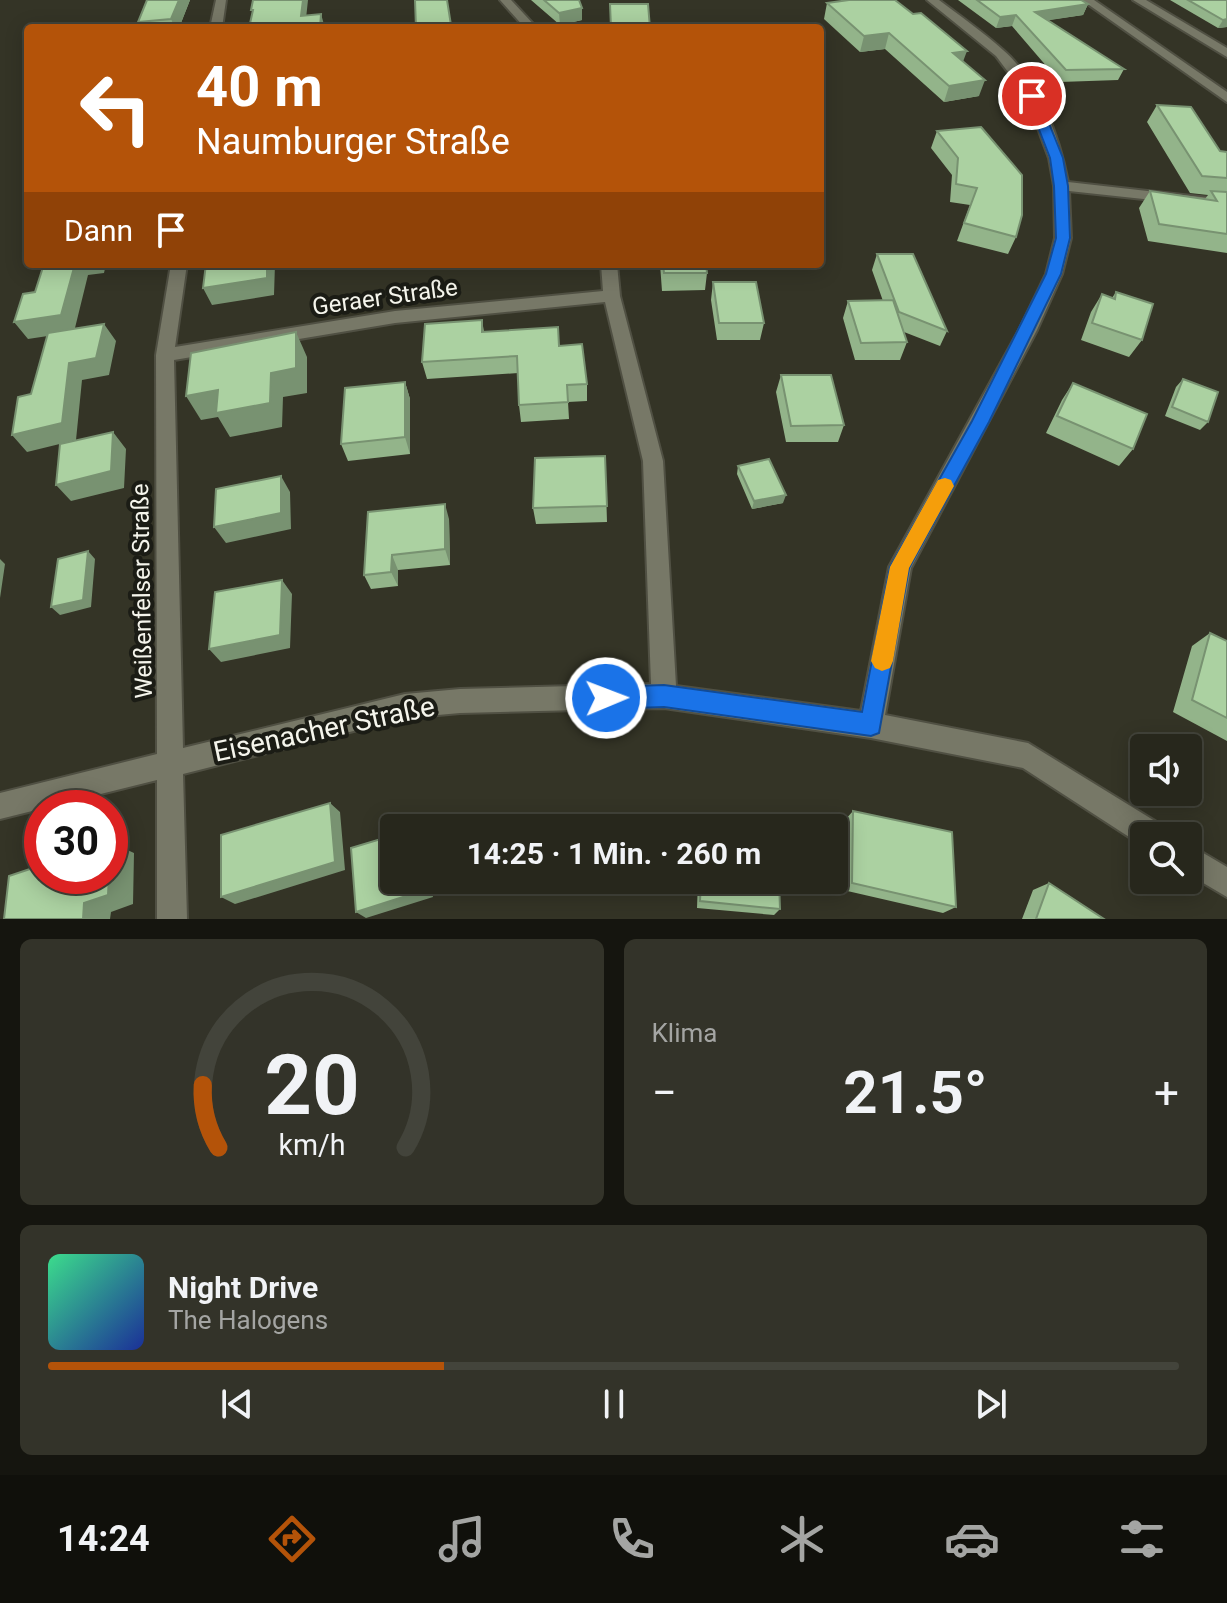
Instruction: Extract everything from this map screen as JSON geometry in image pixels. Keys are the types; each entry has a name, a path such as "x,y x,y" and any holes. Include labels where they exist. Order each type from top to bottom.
{"street":[{"path":"217,24 221,0"},
{"path":"505,0 527,24"},
{"path":"871,725 900,567 987,409 1054,274 1063,238 1061,186 1056,158 1032,96 1015,69 1000,53 932,0"},
{"path":"1087,0 1227,98"},
{"path":"1138,0 1227,53"},
{"path":"1061,186 1227,204"},
{"name":"Weißenfelser Straße","path":"172,919 165,355 178,268"},
{"path":"609,268 612,296 653,461 664,696"},
{"name":"Geraer Straße","path":"165,355 395,317 612,296"},
{"name":"Eisenacher Straße","path":"0,806 405,706 460,701 664,696 871,725 1028,756 1131,822"},
{"path":"1202,867 1227,883"}],"building":[{"path":"147,0 179,0 171,19 138,22"},
{"path":"253,0 303,0 301,16 321,14 320,24 250,24"},
{"path":"415,0 447,0 451,24 416,24"},
{"path":"544,0 579,0 582,8 559,13"},
{"path":"895,0 913,14 921,13 967,51 953,53 985,80 949,86 889,33 864,36 827,3"},
{"path":"977,0 1081,0 1088,4 1035,12 1124,69 1066,70 1016,15 1000,17"},
{"path":"1188,0 1227,0 1227,19 1223,20"},
{"path":"610,4 648,4 650,24 611,24"},
{"path":"1157,105 1191,107 1220,151 1227,152 1227,178 1202,176"},
{"path":"981,127 1022,175 1022,215 1016,237 964,223 977,188 956,184 958,158 937,131"},
{"path":"1150,191 1217,201 1211,191 1227,192 1227,234 1159,224"},
{"path":"877,254 913,254 947,331 899,312"},
{"path":"43,268 74,268 61,315 14,322 23,294 35,292"},
{"path":"206,268 267,268 267,278 203,288"},
{"path":"663,268 706,268 707,273 664,273"},
{"path":"713,282 756,282 764,323 719,323"},
{"path":"1116,292 1153,304 1142,340 1092,323 1102,294 1115,299"},
{"path":"893,300 907,342 861,343 848,301"},
{"path":"482,320 482,332 558,327 559,346 582,344 587,384 567,385 568,402 519,405 517,356 422,362 425,324"},
{"path":"104,324 96,358 69,363 62,423 12,435 18,397 31,394 48,333"},
{"path":"296,332 296,368 271,373 270,403 216,413 218,390 186,396 191,353"},
{"path":"781,375 831,375 844,425 791,426"},
{"path":"1183,379 1218,392 1208,422 1172,407"},
{"path":"405,382 405,437 341,444 345,388"},
{"path":"1073,383 1147,414 1133,449 1057,416"},
{"path":"113,432 111,471 56,485 60,444"},
{"path":"605,456 607,506 533,508 535,458"},
{"path":"769,459 786,495 754,501 738,466"},
{"path":"281,476 281,513 214,527 216,489"},
{"path":"445,504 445,549 392,555 391,572 364,575 368,512"},
{"path":"88,551 83,600 51,607 58,559"},
{"path":"282,580 280,635 209,649 215,592"},
{"path":"1210,633 1227,641 1227,718 1192,700"},
{"path":"330,803 335,862 221,897 221,835"},
{"path":"853,811 952,832 956,907 852,883"},
{"path":"380,839 380,894 412,894 356,912 351,848"},
{"path":"24,871 24,894 108,895 84,903 83,919 4,919 9,876"},
{"path":"1049,883 1104,919 1036,919"},
{"path":"700,894 779,894 780,909 700,901"}],"slow traffic":[{"path":"882,661 900,567 945,486"}],"route":[{"path":"606,698 664,696 871,725 900,567 980,422 1054,274 1063,238 1061,186 1056,158 1032,96"}]}
